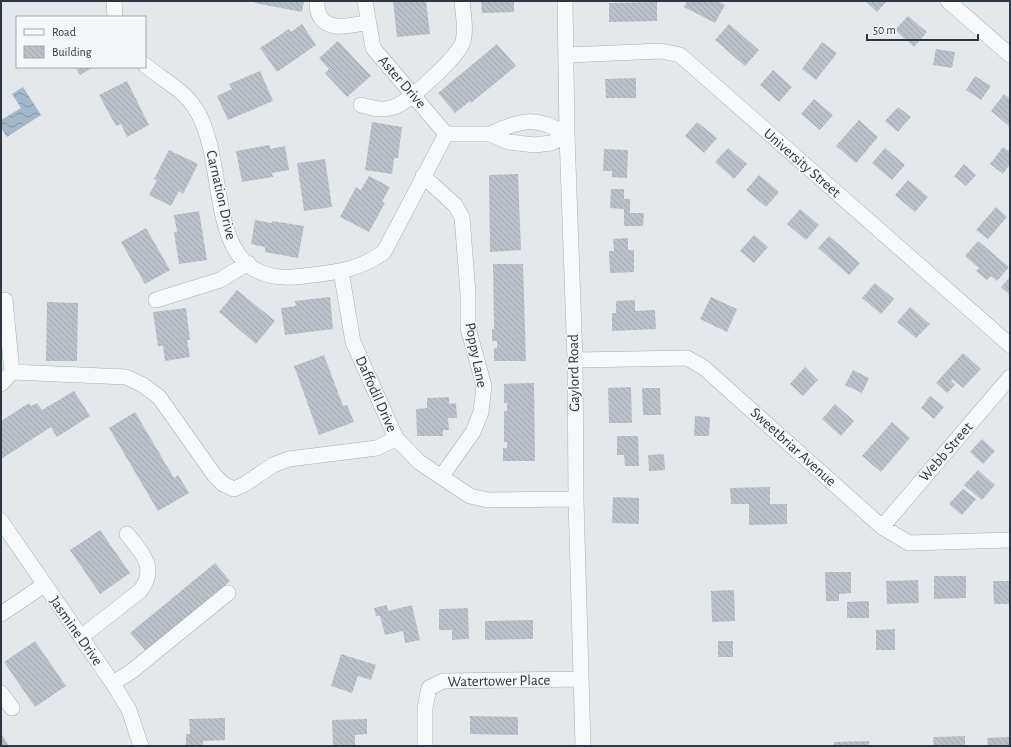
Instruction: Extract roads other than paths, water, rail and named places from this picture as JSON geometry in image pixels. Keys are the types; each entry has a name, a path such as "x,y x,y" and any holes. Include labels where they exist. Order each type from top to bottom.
{"street":[{"path":"114,1 115,16"},
{"path":"317,1 317,8 322,19 331,26 343,27 368,22"},
{"name":"Aster Drive","path":"365,1 373,48 446,134"},
{"path":"361,105 379,110 395,107 414,95 454,54 462,43 464,29 462,1"},
{"name":"Gaylord Road","path":"565,1 567,135 575,360 576,499 583,746"},
{"path":"948,1 1010,55"},
{"name":"University Street","path":"567,55 661,52 680,55 1010,345"},
{"name":"Carnation Drive","path":"146,66 180,91 195,108 208,135 226,228 235,252 248,263 272,277 295,277 341,271 368,263 384,252 446,134"},
{"path":"490,134 504,127 533,121 553,126 567,135"},
{"path":"446,134 490,134 510,142 535,145 551,143 567,135"},
{"name":"Poppy Lane","path":"423,176 456,205 462,217 468,293 468,328 484,386 481,412 473,432 441,477"},
{"path":"156,300 220,280 248,263"},
{"name":"Daffodil Drive","path":"341,271 353,342 396,438 419,462 470,496 488,500 576,499"},
{"path":"1,384 12,372 5,300"},
{"name":"Sweetbriar Avenue","path":"575,360 687,358 703,367 882,527 909,543 1010,540"},
{"path":"12,372 126,377 143,385 159,397 215,476 223,484 234,489 245,484 273,466 289,459 377,448 396,438"},
{"name":"Webb Street","path":"882,527 1010,378"},
{"name":"Jasmine Drive","path":"1,521 113,683 129,710 141,746"},
{"path":"81,637 140,591 147,582 149,570 142,553 127,534"},
{"path":"1,614 44,585"},
{"path":"113,683 132,671 228,593"},
{"name":"Watertower Place","path":"426,746 425,708 429,688 443,681 581,679"},
{"path":"1,693 12,708"}],"water":[{"path":"23,87 41,115 7,137 1,128 1,120 21,108 12,94"}]}
